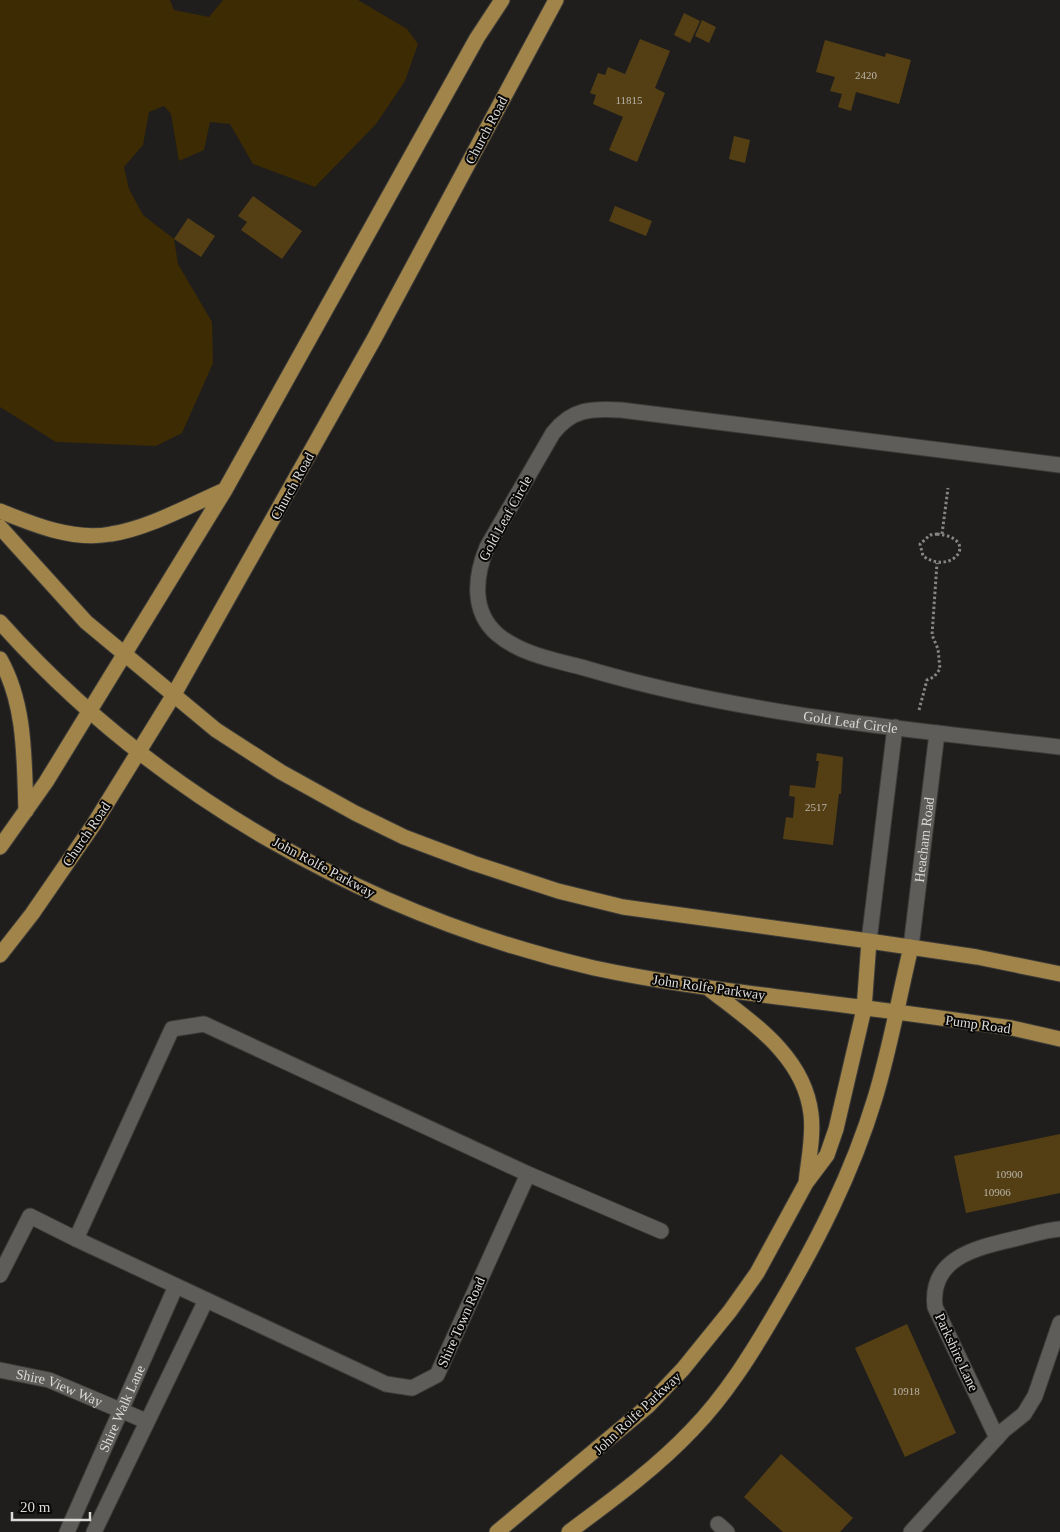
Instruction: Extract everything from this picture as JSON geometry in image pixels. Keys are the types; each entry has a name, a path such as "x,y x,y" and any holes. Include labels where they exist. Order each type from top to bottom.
{"main road":[{"path":"0,847 91,711 125,656 162,589 225,490 477,38 502,0"},
{"name":"Church Road","path":"0,955 32,914 94,824 173,696 374,339 556,0"},
{"path":"0,511 35,525 61,531 88,535 109,535 130,530 225,490"},
{"path":"0,528 86,622 216,730 289,777 355,813 404,836 473,863 558,891 623,907 911,947 1060,974"},
{"name":"John Rolfe Parkway","path":"0,622 55,679 91,711 191,790 239,821 329,872 383,898 445,923 545,955 636,976 864,1009 836,1129 827,1155 806,1183 757,1273 730,1312 684,1370 648,1406 609,1441 529,1504 497,1532"},
{"path":"0,659 12,684 20,719 24,748 26,810"},
{"path":"864,1009 869,941"},
{"path":"569,1532 654,1466 691,1430 723,1394 752,1353 816,1243 841,1192 875,1097 911,947"},
{"path":"707,987 764,1032 783,1051 796,1070 806,1091 811,1115 806,1183"},
{"name":"Pump Road","path":"864,1009 1012,1028 1060,1039"}],"street":[{"name":"Gold Leaf Circle","path":"1060,466 598,408 580,412 564,420 553,433 486,547 479,565 476,581 478,601 484,618 497,634 511,644 545,657 648,687 709,700 937,733 1060,747"},
{"path":"869,941 895,727"},
{"name":"Heacham Road","path":"911,947 937,733"},
{"path":"76,1239 172,1029 204,1024 528,1174 661,1231"},
{"name":"Shire Town Road","path":"0,1275 30,1216 386,1384 412,1388 437,1376 528,1174"},
{"name":"Parkshire Lane","path":"997,1438 936,1307 934,1292 949,1264 974,1248 1060,1229"},
{"name":"Shire Walk Lane","path":"71,1531 176,1286"},
{"name":"Shire Walk Lane","path":"94,1532 206,1300"},
{"path":"911,1532 997,1438 1024,1414 1035,1396 1060,1322"},
{"name":"Shire View Way","path":"0,1370 48,1380 146,1421"}],"path":[{"path":"942,534 948,488"},
{"path":"942,534 955,540 961,548 960,554 952,560 937,563 923,556 920,544 930,535 942,534"},
{"path":"918,710 927,680 934,677 940,669 940,654 932,635 937,563"}],"shaded area":[{"path":"0,0 170,0 174,10 209,17 223,0 358,0 407,29 418,44 405,81 376,124 315,187 253,164 230,124 210,122 204,150 179,161 171,114 164,106 149,112 143,145 124,167 129,189 143,215 174,239 178,264 212,322 213,363 182,433 156,446 56,442 0,407"}],"building":[{"path":"684,13 700,21 690,43 674,35"},
{"path":"702,20 716,27 709,43 695,36"},
{"path":"640,39 670,51 655,88 665,93 637,162 609,150 623,117 593,104 596,95 590,93 598,73 605,75 608,67 625,74"},
{"path":"825,40 885,57 886,53 911,60 899,104 856,92 851,111 838,107 842,94 830,91 835,77 816,72"},
{"path":"734,136 750,140 745,163 729,159"},
{"path":"253,196 302,231 282,259 241,230 247,222 238,216"},
{"path":"615,206 652,221 646,236 609,221"},
{"path":"188,218 215,236 201,257 174,239"},
{"path":"817,753 843,757 841,794 839,794 833,845 783,839 786,817 793,818 795,797 789,796 790,785 815,788 819,761 816,761"},
{"path":"1060,1134 1060,1193 966,1213 954,1156"},
{"path":"907,1324 956,1433 905,1457 855,1348"},
{"path":"781,1454 853,1518 840,1532 783,1532 744,1497"}]}
